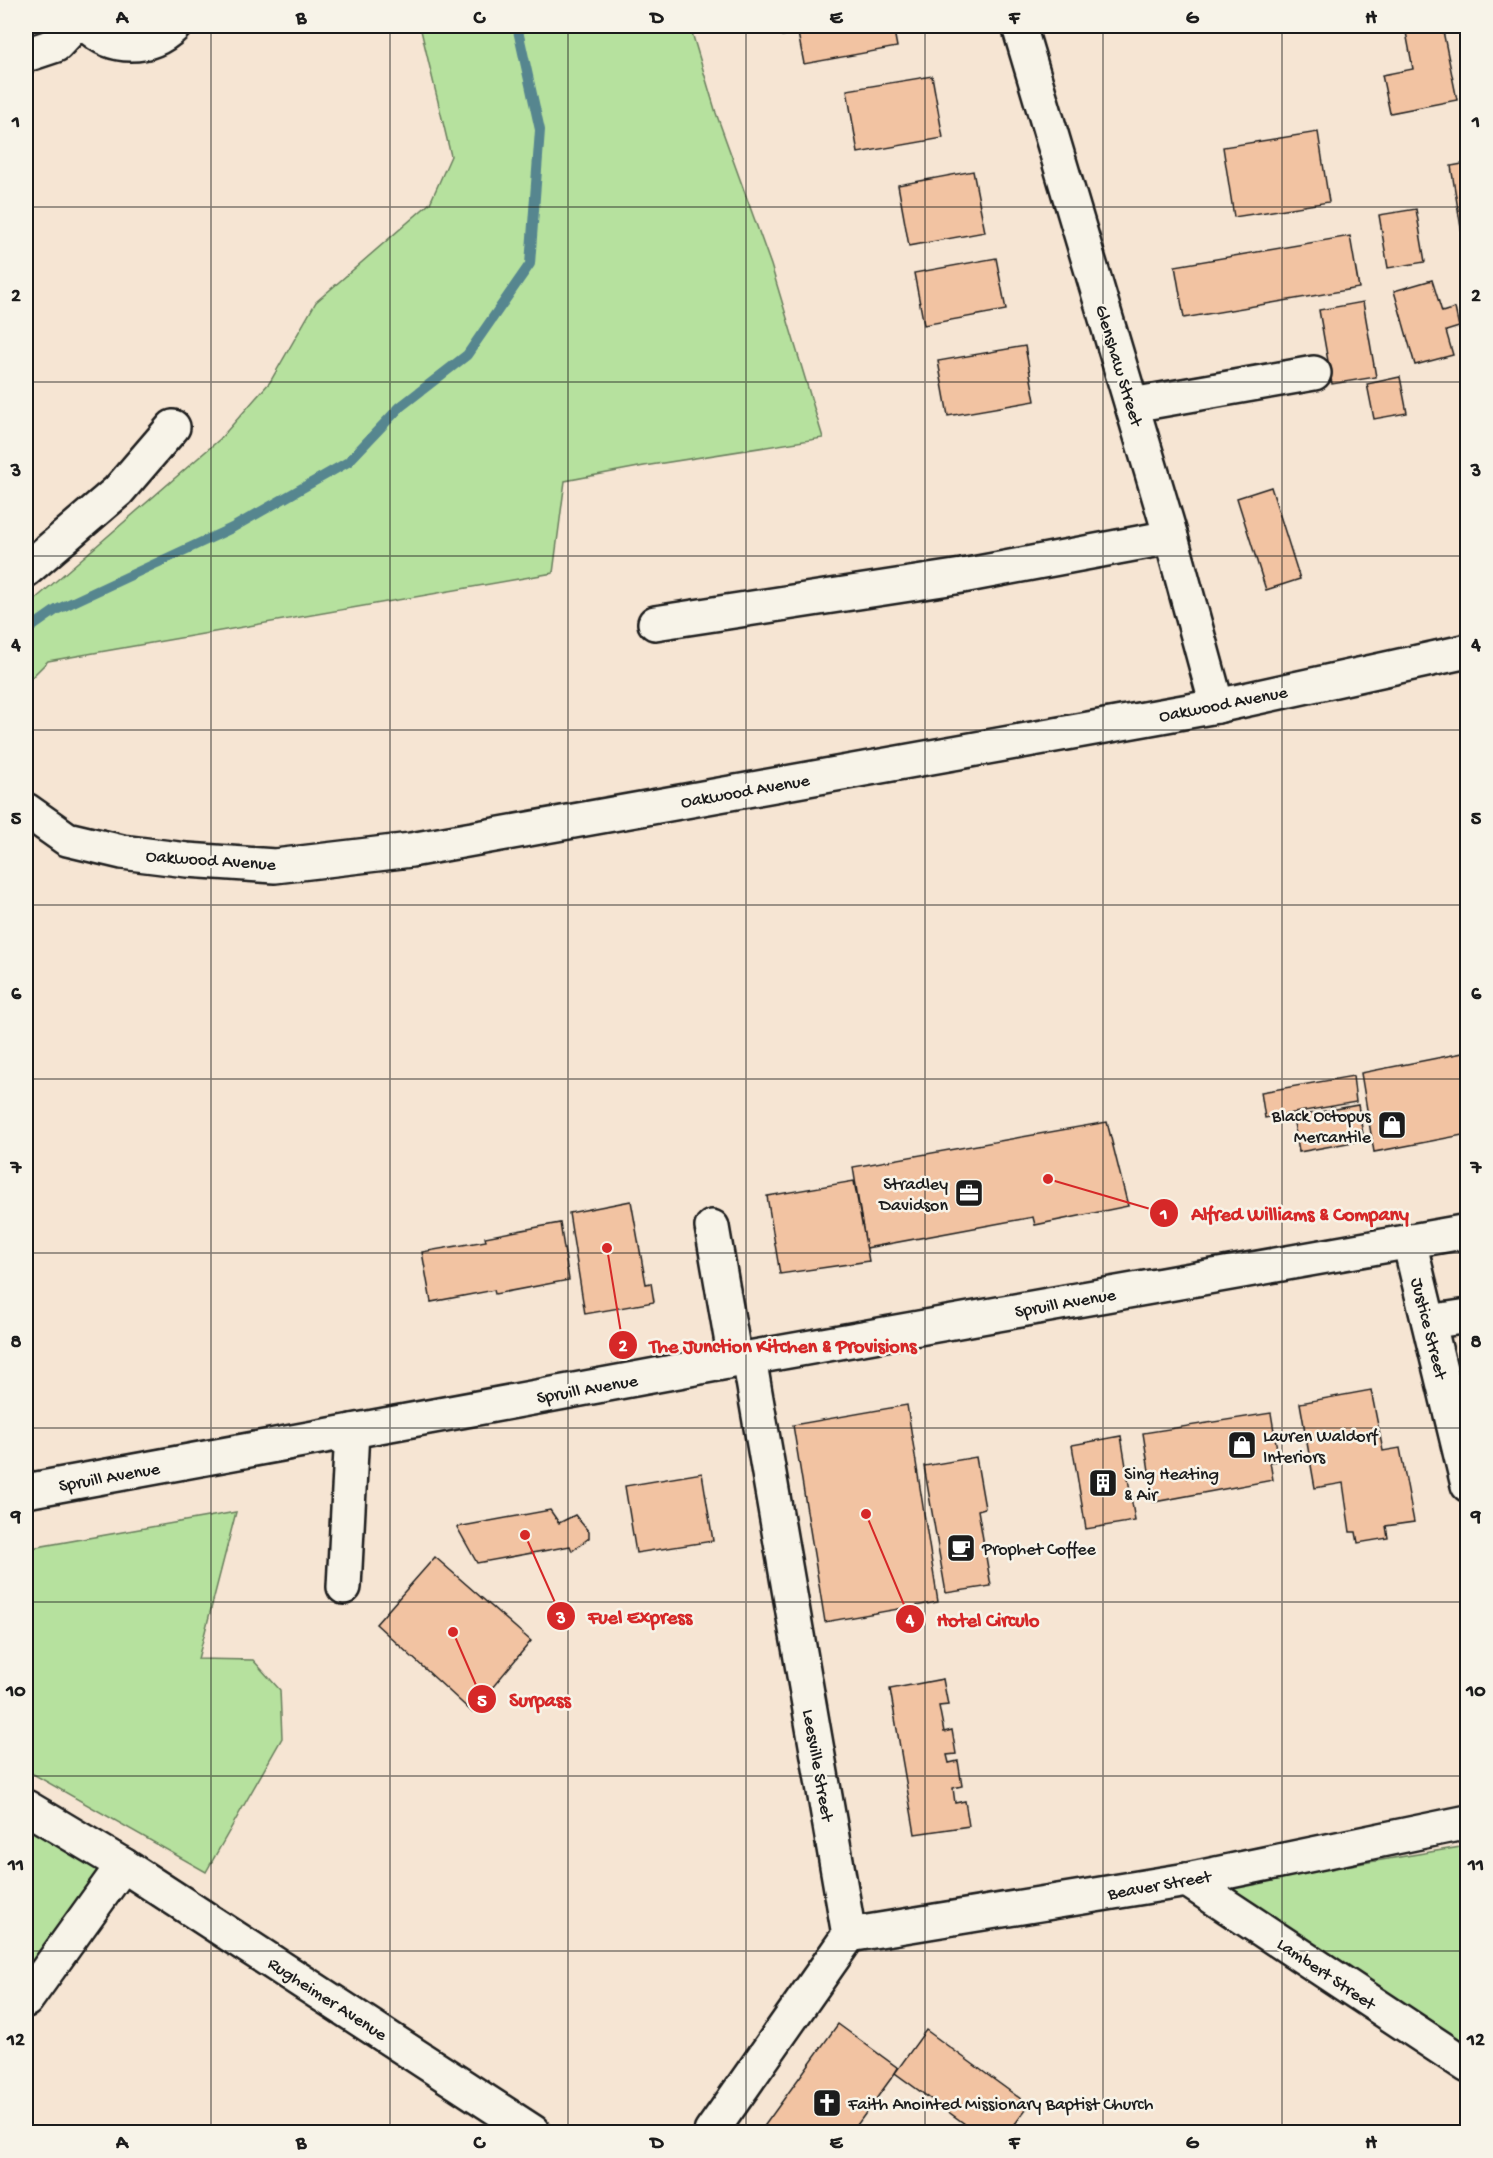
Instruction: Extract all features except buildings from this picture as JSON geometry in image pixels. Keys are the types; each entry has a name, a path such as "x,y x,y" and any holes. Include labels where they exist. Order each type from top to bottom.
{"street":[{"path":"26,55 56,45 74,26"},
{"path":"88,26 98,35 120,44 143,44 165,35 174,26"},
{"name":"Glenshaw Street","path":"1019,26 1171,537 1217,706"},
{"path":"1132,405 1314,373"},
{"path":"26,570 118,491 173,427"},
{"path":"655,623 962,576 1171,537"},
{"name":"Oakwood Avenue","path":"29,820 66,838 122,852 187,860 275,866 411,850 1217,706 1467,651"},
{"name":"Leesville Street","path":"712,1227 742,1359 849,1935"},
{"name":"Spruill Avenue","path":"26,1491 742,1359 1467,1231"},
{"name":"Justice Street","path":"1409,1241 1467,1485"},
{"path":"1429,1322 1467,1316"},
{"path":"344,1587 352,1431"},
{"name":"Rugheimer Avenue","path":"26,1807 123,1865 533,2133"},
{"name":"Beaver Street","path":"849,1935 1187,1880 1467,1822"},
{"path":"26,2000 123,1865"},
{"name":"Lambert Street","path":"1187,1880 1467,2066"},
{"path":"711,2133 849,1935"}],"green space":[{"path":"420,26 690,26 716,113 771,265 823,438 644,466 565,481 553,573 48,661 26,683 26,607 220,439 270,382 316,302 430,203 451,156"},
{"path":"236,1512 198,1659 253,1660 280,1690 282,1738 206,1872 26,1770 26,1549"},
{"path":"26,1809 120,1865 26,1997"},
{"path":"1467,1846 1467,2056 1223,1886"}],"waterway":[{"path":"26,631 56,610 232,528 348,462 400,407 467,355 530,264 540,130 517,26"}],"place":[{"name":"Black Octopus Mercantile","path":"1392,1125"},
{"name":"Alfred Williams & Company","path":"1048,1179"},
{"name":"Stradley Davidson","path":"969,1193"},
{"name":"The Junction Kitchen & Provisions","path":"607,1248"},
{"name":"Lauren Waldorf Interiors","path":"1242,1445"},
{"name":"Sing Heating & Air","path":"1103,1483"},
{"name":"Hotel Circulo","path":"866,1514"},
{"name":"Fuel Express","path":"525,1535"},
{"name":"Prophet Coffee","path":"961,1548"},
{"name":"Surpass","path":"453,1632"},
{"name":"Faith Anointed Missionary Baptist Church","path":"827,2103"}]}
